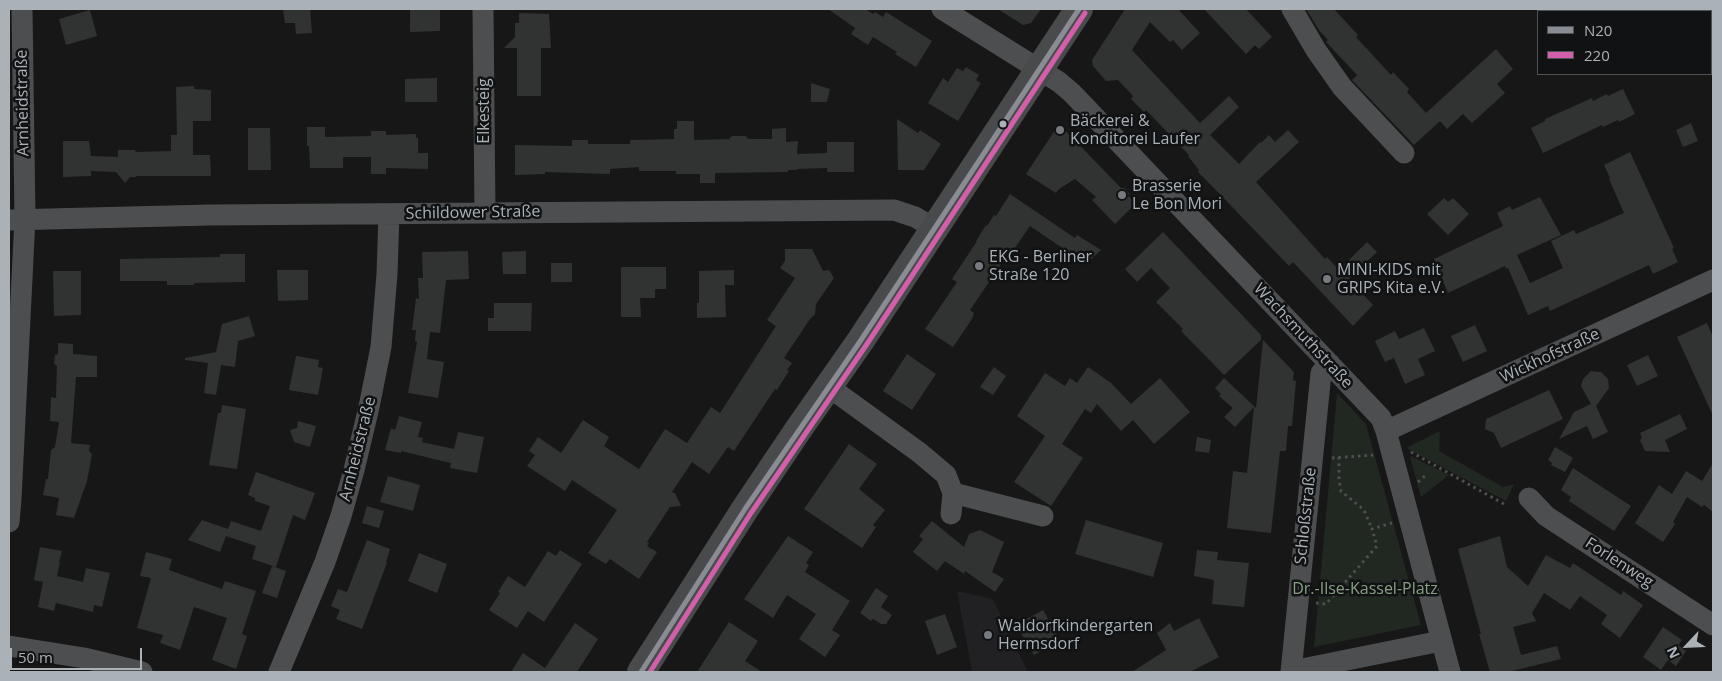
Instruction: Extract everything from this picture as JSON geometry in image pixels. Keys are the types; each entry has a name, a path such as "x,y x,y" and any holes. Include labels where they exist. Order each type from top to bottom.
{"main road":[{"path":"640,672 749,503 1079,9"}],"street":[{"name":"Arnheidstraße","path":"9,522 20,212 22,9"},
{"name":"Elkesteig","path":"483,9 485,212"},
{"name":"Wachsmuthstraße","path":"942,9 1059,82 1072,93 1380,418 1386,431 1450,672"},
{"path":"1292,9 1316,50 1342,86 1404,153"},
{"name":"Schildower Straße","path":"20,212 389,214 894,210 915,217 934,228"},
{"name":"Arnheidstraße","path":"278,672 300,624 332,544 354,470 381,347 387,274 389,214"},
{"name":"Wickhofstraße","path":"1386,431 1713,280"},
{"name":"Schloßstraße","path":"1291,672 1321,372 1330,364"},
{"path":"828,387 847,399 946,475 953,493 950,514"},
{"path":"953,493 1043,516"},
{"name":"Forlenweg","path":"1529,498 1546,516 1713,625"},
{"path":"1300,672 1307,668 1441,641"},
{"path":"9,646 84,658 142,672"}],"path":[{"path":"1685,9 1691,10"},
{"path":"1409,451 1504,504"},
{"path":"1326,458 1379,455"},
{"path":"1313,602 1326,604 1376,546 1372,529 1364,510 1341,491 1339,458"},
{"path":"1372,529 1397,521"}],"shaded area":[{"name":"Waldorfkindergarten Hermsdorf","path":"957,591 993,599 1028,672 972,672"}],"green space":[{"name":"Dr.-Ilse-Kassel-Platz","path":"1337,393 1366,424 1421,625 1314,647"},
{"path":"1440,431 1439,451 1503,487 1514,484 1506,501 1408,449 1408,447"},
{"path":"1411,456 1449,475 1421,497"}],"building":[{"path":"283,9 310,9 312,33 296,34 295,23 285,23"},
{"path":"410,9 440,9 440,31 410,32"},
{"path":"828,9 865,9 883,17 886,12 932,41 916,67 873,37 868,45 851,34 855,28"},
{"path":"998,9 1041,9 1031,23 1023,25"},
{"path":"1125,9 1178,9 1200,33 1182,50 1173,40 1170,42 1150,22 1132,50 1200,123 1229,96 1239,107 1210,135 1239,164 1269,135 1275,142 1288,130 1299,142 1256,182 1325,259 1327,257 1339,270 1367,242 1377,252 1349,279 1373,305 1353,326 1293,262 1289,266 1198,172 1199,170 1189,155 1146,110 1144,112 1131,99 1133,96 1118,80 1106,81 1093,66 1092,60"},
{"path":"1204,9 1246,9 1272,37 1259,49 1255,45 1246,54"},
{"path":"1306,9 1334,9 1358,35 1356,37 1391,75 1393,72 1409,89 1407,92 1426,113 1496,49 1513,69 1497,84 1505,93 1472,123 1463,114 1447,129 1440,121 1414,145 1352,80 1357,75 1326,42 1328,40 1319,30"},
{"path":"90,10 97,36 66,45 59,19"},
{"path":"519,13 549,14 551,48 541,48 541,96 517,96 517,48 504,48 515,37 515,23 519,23"},
{"path":"966,67 979,75 976,80 981,83 958,121 928,103 943,78 948,82 957,68 963,71"},
{"path":"437,78 437,102 405,102 405,79"},
{"path":"811,83 830,89 827,102 811,102"},
{"path":"194,86 194,89 211,90 211,121 193,121 193,155 210,155 211,176 136,176 130,177 125,183 116,172 91,171 91,176 63,177 63,141 89,141 91,156 118,157 118,150 136,150 135,152 171,151 171,135 177,135 176,87"},
{"path":"1623,89 1635,114 1619,122 1618,120 1603,127 1602,125 1543,153 1531,128 1545,121 1545,119 1592,98 1593,101"},
{"path":"897,119 918,133 920,130 941,144 924,170 898,170"},
{"path":"677,121 694,121 694,140 729,139 732,136 746,136 748,139 772,139 772,129 786,128 786,142 798,141 797,154 827,153 827,142 854,142 854,172 827,172 827,168 797,169 788,170 788,172 715,173 715,183 700,183 700,174 676,174 676,171 639,171 639,167 610,169 610,174 545,172 545,174 515,175 515,145 572,146 572,140 588,140 588,144 630,144 630,140 674,139 674,129 677,129"},
{"path":"1691,123 1698,141 1683,147 1676,130"},
{"path":"1059,124 1121,188 1124,188 1129,193 1128,196 1136,203 1115,224 1092,200 1096,197 1075,179 1056,193 1026,174"},
{"path":"307,127 325,127 325,137 371,136 371,131 386,131 386,135 416,134 416,138 418,138 418,153 428,153 428,169 386,168 386,174 371,174 371,157 343,157 343,168 310,168"},
{"path":"248,128 270,128 271,170 248,170"},
{"path":"1630,152 1674,248 1672,249 1678,262 1653,274 1649,265 1550,311 1548,306 1528,315 1508,268 1506,269 1505,266 1448,293 1434,259 1503,226 1497,213 1510,206 1512,210 1540,197 1561,235 1517,255 1530,283 1563,268 1551,241 1574,230 1576,234 1624,213 1604,165"},
{"path":"1010,194 1075,238 1077,235 1101,250 1086,264 1030,226 1010,255 1008,254 970,310 974,313 972,319 953,347 925,329 957,282 952,279 986,225 994,215 996,216"},
{"path":"1444,198 1448,202 1453,198 1469,214 1448,235 1427,214"},
{"path":"1163,232 1261,335 1261,340 1224,375 1156,302 1170,288 1151,268 1137,282 1125,269"},
{"path":"785,249 812,249 823,271 829,270 834,278 816,304 815,314 784,358 792,363 787,370 789,371 734,451 728,447 709,474 692,462 672,492 675,493 681,506 670,507 647,542 649,543 647,546 657,552 639,579 610,559 606,564 588,553 617,510 572,480 565,491 527,466 535,455 529,451 538,437 561,453 583,420 609,437 604,446 639,469 665,429 687,443 711,407 720,413 776,326 767,320 795,278 780,268 785,261"},
{"path":"468,251 469,279 446,280 440,333 430,332 427,359 444,362 438,398 408,393 417,342 415,341 416,330 412,330 416,298 419,299 418,278 423,278 422,252"},
{"path":"526,251 526,274 503,274 502,252"},
{"path":"220,254 245,254 245,282 167,285 167,281 120,281 120,259 220,257"},
{"path":"551,263 572,263 572,282 551,282"},
{"path":"621,267 666,267 666,289 655,289 655,298 640,298 641,317 621,317"},
{"path":"277,270 308,270 308,300 278,301"},
{"path":"734,270 734,285 725,285 726,317 697,318 699,271"},
{"path":"53,271 81,271 81,315 54,316"},
{"path":"494,303 532,303 531,331 488,331 488,318 494,318"},
{"path":"249,316 255,336 238,341 235,367 221,365 216,395 204,393 208,363 185,360 185,358 216,352 222,324"},
{"path":"1707,323 1713,337 1713,416 1677,337"},
{"path":"1475,325 1487,351 1463,362 1451,336"},
{"path":"1424,328 1435,351 1418,359 1425,375 1405,384 1394,358 1385,362 1375,341 1395,331 1399,339"},
{"path":"1263,340 1294,372 1293,380 1296,381 1292,426 1288,426 1286,451 1280,451 1271,533 1227,528 1233,471 1247,473 1254,407 1235,427 1224,417 1233,408 1219,396 1221,394 1215,388 1224,378 1256,408"},
{"path":"58,343 73,344 73,354 97,356 97,377 76,377 71,443 90,445 89,451 92,454 87,481 74,518 56,515 59,498 43,495 46,479 48,479 51,450 55,447 59,422 50,421 51,397 56,398 57,366 54,364 55,355 58,354"},
{"path":"907,354 936,374 912,410 883,391"},
{"path":"1648,355 1658,376 1637,386 1627,365"},
{"path":"296,356 319,360 318,367 323,368 318,395 289,390"},
{"path":"994,367 1006,376 993,395 980,387"},
{"path":"1088,367 1111,383 1131,404 1160,378 1190,412 1154,444 1133,420 1121,431 1097,404 1091,413 1085,409 1062,444 1083,458 1051,506 1014,482 1045,436 1017,416 1045,373 1065,386 1070,378 1077,383"},
{"path":"1591,371 1601,372 1608,379 1609,388 1596,406 1608,432 1593,439 1587,426 1559,439 1574,412 1591,404 1581,386 1583,379"},
{"path":"1549,390 1563,419 1501,448 1494,433 1485,429 1486,419"},
{"path":"222,405 246,409 237,469 209,465 218,413 221,413"},
{"path":"1680,414 1687,429 1665,440 1670,452 1645,451 1640,440 1642,438 1640,433"},
{"path":"399,416 422,422 418,437 423,438 422,442 454,449 458,432 484,437 477,473 450,468 451,463 401,451 401,453 385,450 391,428 395,430"},
{"path":"298,421 316,426 310,447 294,442 290,430 297,428"},
{"path":"1197,437 1211,440 1209,453 1195,451"},
{"path":"849,444 877,464 859,489 885,510 873,525 876,527 862,548 804,509"},
{"path":"1555,447 1573,458 1565,472 1551,465 1552,463 1548,460"},
{"path":"1713,463 1713,512 1704,505 1702,507 1687,497 1673,522 1675,524 1663,542 1635,523 1659,485 1672,494 1686,471 1702,481"},
{"path":"1573,468 1631,506 1614,531 1569,501 1571,497 1561,490"},
{"path":"256,472 315,493 305,520 293,515 276,567 252,559 256,546 226,536 220,552 188,540 202,520 228,529 231,521 261,531 270,506 255,501 255,498 248,495"},
{"path":"388,476 420,485 413,511 380,502"},
{"path":"367,506 384,511 379,528 362,523"},
{"path":"1086,520 1163,543 1153,577 1075,554"},
{"path":"932,521 964,547 969,534 980,530 1004,542 992,572 1004,579 995,592 965,571 964,574 945,561 937,571 913,552 923,539 919,536"},
{"path":"788,536 813,552 806,563 809,565 805,572 850,601 832,630 840,635 825,657 799,639 816,614 787,595 773,618 744,599"},
{"path":"1500,536 1507,567 1528,586 1546,555 1570,568 1573,563 1621,595 1623,591 1643,605 1620,638 1601,624 1607,615 1580,596 1570,610 1544,593 1532,613 1536,621 1513,627 1521,655 1557,646 1561,659 1508,672 1490,672 1458,549"},
{"path":"367,540 390,549 387,563 362,629 336,619 340,610 331,606 338,589 347,592"},
{"path":"40,547 62,551 57,576 83,582 86,568 110,573 102,607 94,605 93,612 56,603 54,611 38,607 43,582 34,580"},
{"path":"560,550 582,564 544,622 528,611 517,628 489,610 508,576 525,587 548,551 556,556"},
{"path":"1197,550 1218,552 1217,560 1249,563 1244,607 1212,604 1214,580 1194,576"},
{"path":"146,552 172,559 169,570 222,589 225,581 256,591 242,634 247,636 236,669 212,660 227,618 194,607 180,650 160,643 163,635 137,628 151,578 140,576"},
{"path":"419,553 447,564 437,593 408,581"},
{"path":"272,566 286,571 277,598 262,593"},
{"path":"876,588 888,596 881,607 892,615 886,624 881,624 873,619 871,621 860,613"},
{"path":"1043,610 1060,640 1034,655 1016,625"},
{"path":"945,614 957,647 937,655 925,621"},
{"path":"1199,618 1219,657 1190,672 1132,672 1166,650 1157,633 1170,623 1174,631"},
{"path":"729,622 758,641 745,661 762,672 697,672"},
{"path":"575,623 598,639 577,672 511,672 523,653 545,668"},
{"path":"1663,627 1682,640 1678,645 1686,651 1676,666 1668,660 1661,670 1643,657"}],"transit line":[{"name":"N20","path":"641,672 745,509 861,340 1079,9"},
{"name":"220","path":"650,672 751,513 867,344 1085,13"}],"place":[{"name":"Bäckerei & Konditorei Laufer","path":"1060,130"},
{"name":"Brasserie Le Bon Mori","path":"1122,195"},
{"name":"EKG - Berliner Straße 120","path":"979,266"},
{"name":"MINI-KIDS mit GRIPS Kita e.V.","path":"1327,279"},
{"name":"Waldorfkindergarten Hermsdorf","path":"988,635"}]}
